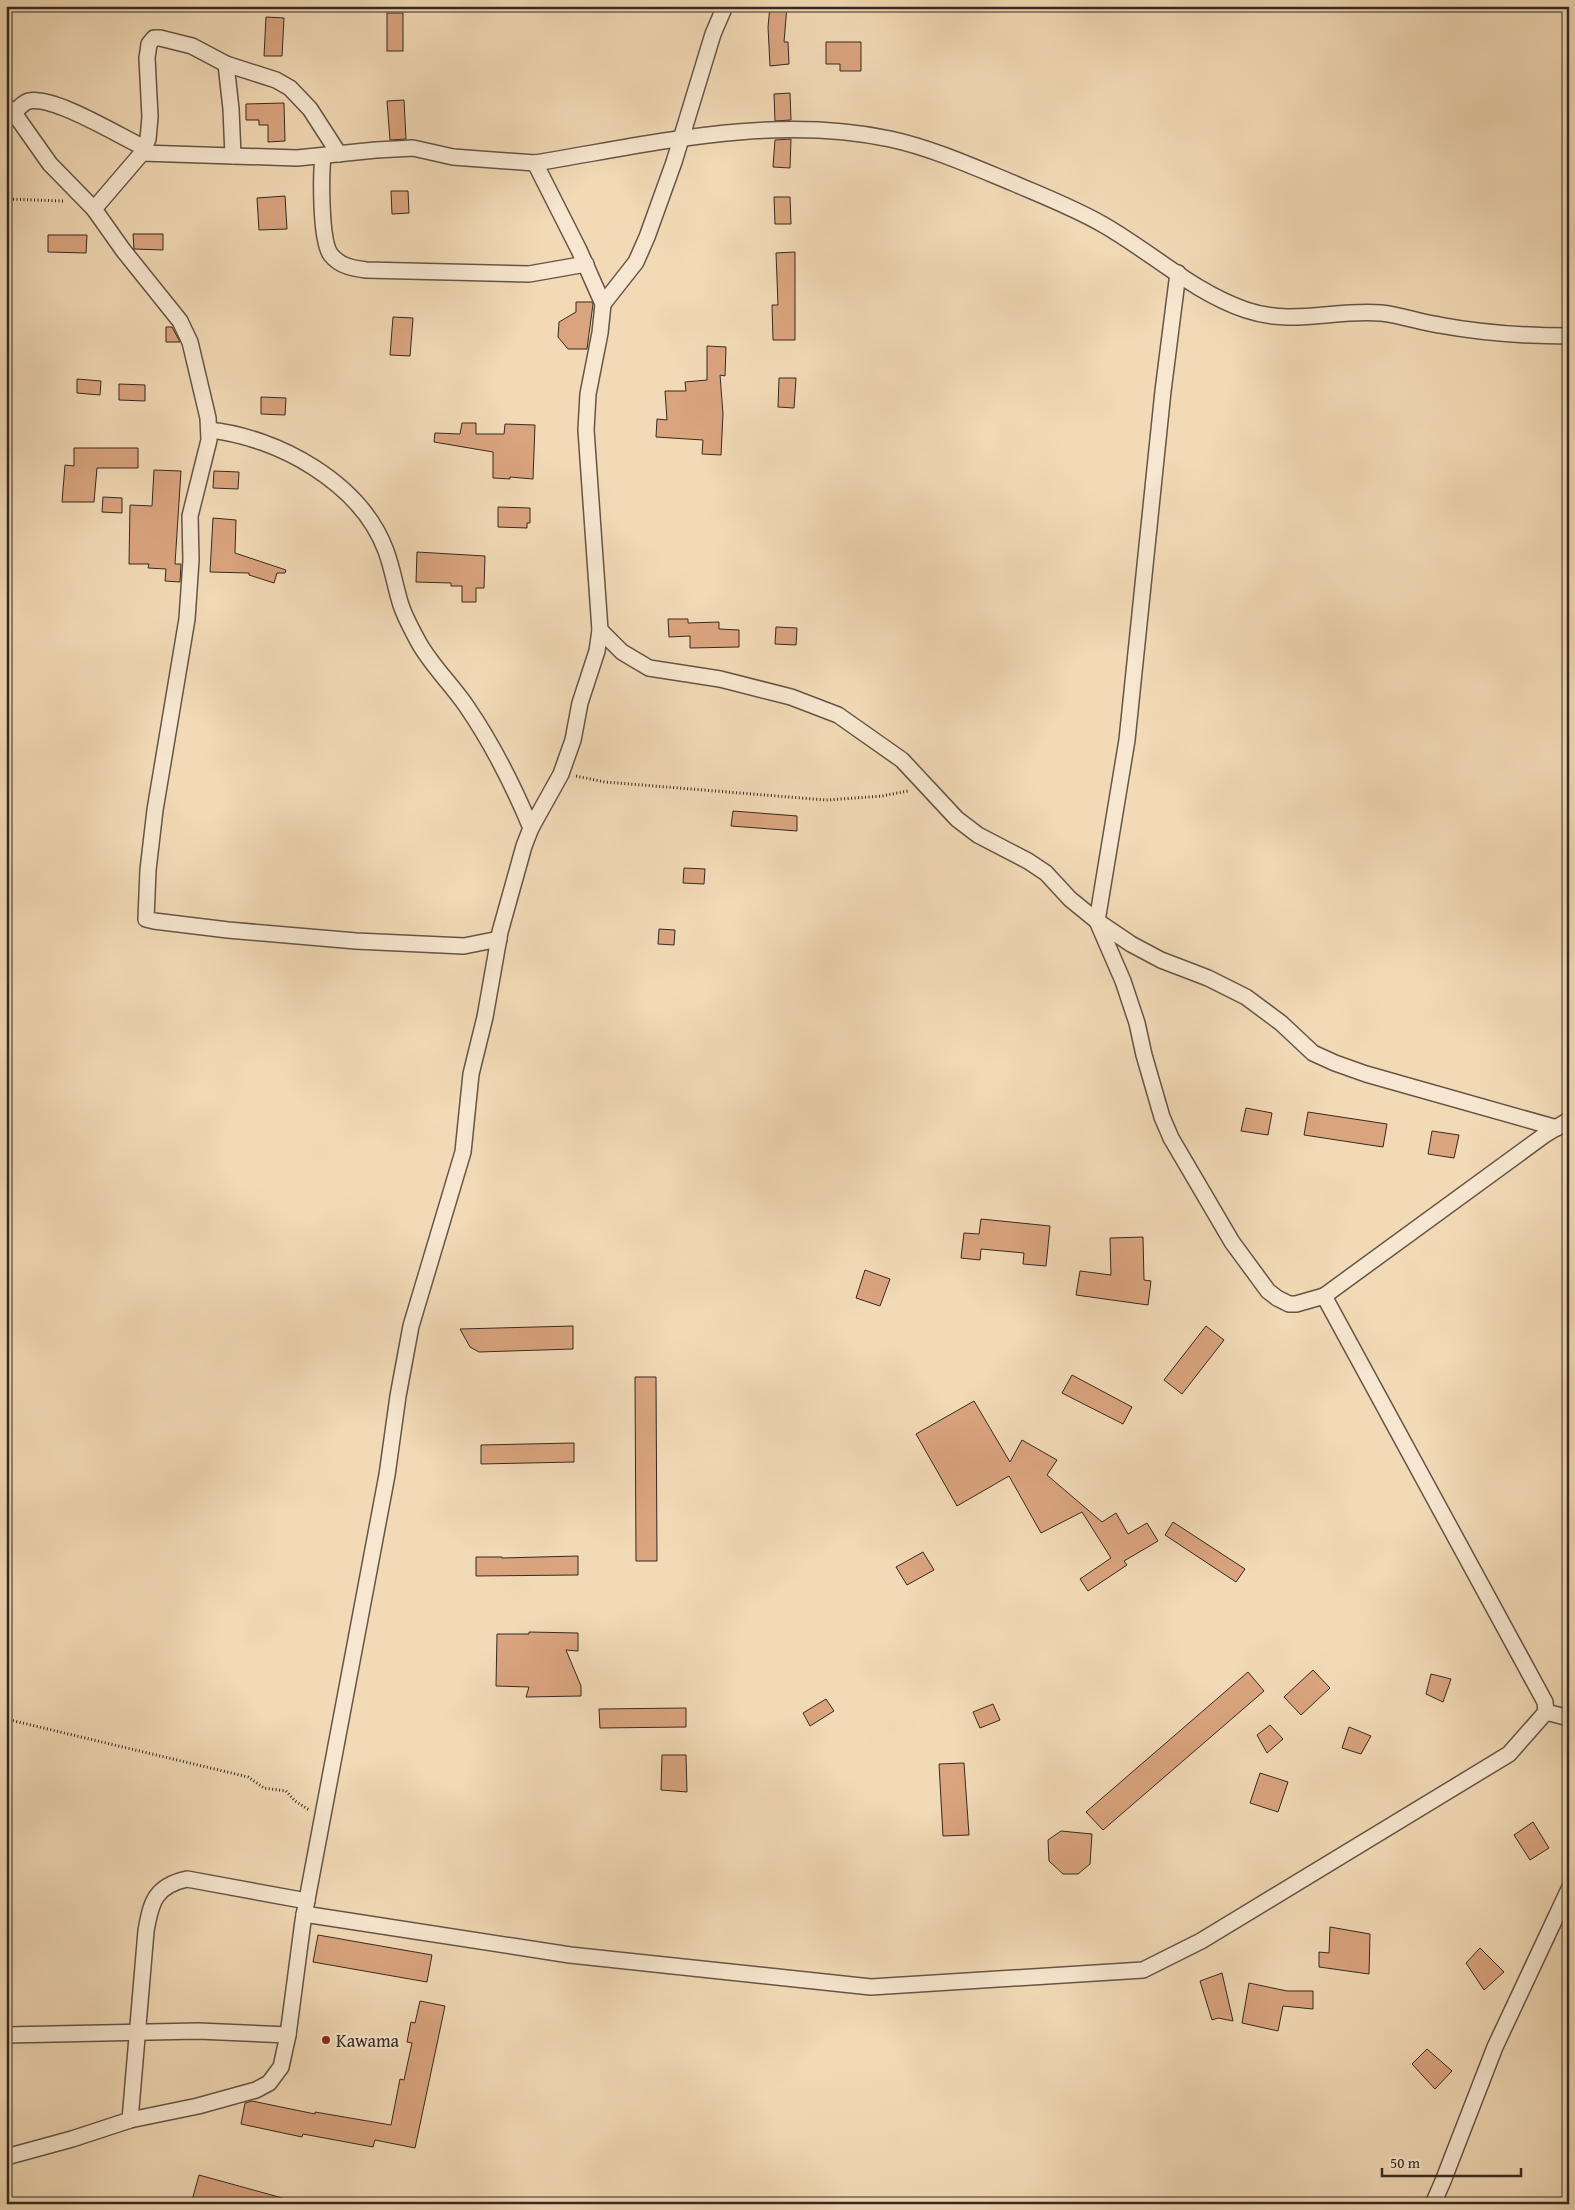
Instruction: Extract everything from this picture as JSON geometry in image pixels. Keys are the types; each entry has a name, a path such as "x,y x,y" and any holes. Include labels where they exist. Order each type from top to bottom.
{"street":[{"path":"603,304 636,262 647,237 725,6"},
{"path":"94,208 143,151 150,128 147,58 151,40 160,38 192,46 226,64 276,80 290,88 310,109 339,154"},
{"path":"226,64 231,109 233,156"},
{"path":"499,939 464,946 356,941 228,930 154,921 146,918 148,870 155,810 187,618 191,560 190,516 209,430 190,342 185,329 123,250 94,208 50,164 10,110 28,101 47,102 75,113 143,151 233,156 297,158 413,148 453,157 535,164 636,144 772,130 804,130 891,140 974,166 1101,223 1226,302 1248,311 1294,318 1365,312 1489,332 1569,336"},
{"path":"323,156 322,184 327,247 336,260 351,268 529,274 586,264"},
{"path":"6,2158 130,2120 198,2106 256,2090 269,2083 277,2074 288,2035 305,1908 388,1475 398,1396 412,1326 462,1152 471,1074 485,1017 499,939 524,846 531,828 561,774 573,740 580,703 597,651 600,630 586,430 588,394 600,333 603,304 586,264 535,164"},
{"path":"1178,273 1162,391 1127,740 1097,921 1129,998 1162,1117 1172,1138 1232,1242 1268,1290 1277,1298 1289,1304 1296,1304 1324,1296 1563,1124"},
{"path":"209,430 250,438 300,458 334,482 358,505 386,550 400,604 410,626 421,646 453,687 487,737 511,780 531,828"},
{"path":"600,630 622,652 649,668 720,679 791,697 838,715 902,760 957,819 978,835 1028,861 1046,874 1070,899 1097,921 1130,944 1161,960 1208,978 1246,997 1281,1023 1313,1053 1336,1064 1563,1124"},
{"path":"130,2120 150,1908 157,1895 175,1882 187,1880 305,1908 570,1955 871,1987 1143,1970 1201,1941 1509,1754 1546,1712 1545,1702 1324,1296"},
{"path":"1546,1712 1569,1718"},
{"path":"1433,2204 1444,2181 1495,2047 1569,1888"},
{"path":"6,2035 198,2032 288,2035"}],"path":[{"path":"6,199 65,201"},
{"path":"561,774 606,782 826,800 882,796 929,787"},
{"path":"6,1719 248,1777 264,1788 286,1791 295,1801 322,1818"}],"building":[{"path":"770,6 787,6 784,42 788,42 789,64 770,66 768,27"},
{"path":"387,13 403,13 403,51 387,51"},
{"path":"266,17 284,18 282,56 264,56"},
{"path":"826,42 861,42 861,71 840,71 840,64 826,64"},
{"path":"790,93 791,120 775,121 774,94"},
{"path":"404,100 406,139 390,140 387,101"},
{"path":"284,103 285,141 268,142 268,125 259,125 259,120 246,120 246,104"},
{"path":"791,139 790,168 773,167 775,140"},
{"path":"391,191 408,191 409,213 392,214"},
{"path":"285,196 287,229 259,230 257,198"},
{"path":"774,197 790,197 791,224 775,224"},
{"path":"133,234 163,234 163,250 134,249"},
{"path":"48,235 87,235 86,253 48,252"},
{"path":"795,252 795,340 773,340 772,305 778,305 776,253"},
{"path":"576,302 592,302 593,304 587,349 568,349 558,337 559,322 576,312"},
{"path":"393,317 413,318 410,356 390,355"},
{"path":"166,327 172,327 180,342 166,342"},
{"path":"707,346 726,347 725,376 720,375 723,414 721,455 702,454 703,440 656,437 657,419 667,420 665,391 686,391 685,382 707,380"},
{"path":"779,378 796,378 794,408 778,407"},
{"path":"77,379 101,381 100,395 77,393"},
{"path":"119,384 145,385 145,401 119,400"},
{"path":"261,397 286,398 285,415 261,414"},
{"path":"462,423 476,423 476,434 504,434 505,424 535,425 533,479 493,478 493,452 434,442 435,433 460,434"},
{"path":"74,448 138,448 138,468 97,468 94,502 62,502 65,465 74,466"},
{"path":"154,470 181,471 175,564 181,564 180,582 165,581 166,569 148,568 149,564 129,564 130,505 152,506"},
{"path":"214,471 239,472 238,489 213,488"},
{"path":"103,497 122,498 122,513 102,512"},
{"path":"498,507 530,508 530,523 527,523 527,528 498,527"},
{"path":"213,518 236,520 235,553 286,570 285,573 277,573 274,583 249,575 249,573 210,572"},
{"path":"417,552 485,556 484,588 476,588 476,602 462,602 462,586 451,586 451,583 416,582"},
{"path":"668,619 688,619 688,623 719,622 719,629 739,630 739,647 690,648 690,636 669,637"},
{"path":"776,627 797,628 796,645 775,644"},
{"path":"733,811 797,816 797,831 731,826"},
{"path":"684,868 705,869 704,884 683,883"},
{"path":"659,929 675,930 674,945 658,944"},
{"path":"1246,1108 1272,1113 1268,1135 1241,1131"},
{"path":"1308,1112 1387,1124 1383,1147 1304,1135"},
{"path":"1432,1131 1459,1135 1454,1158 1428,1154"},
{"path":"981,1219 1050,1226 1046,1266 1023,1264 1024,1253 981,1249 980,1260 961,1258 964,1233 979,1234"},
{"path":"1143,1237 1144,1280 1151,1281 1148,1305 1076,1295 1080,1271 1111,1275 1110,1238"},
{"path":"865,1270 890,1279 880,1306 856,1298"},
{"path":"573,1326 573,1349 479,1352 470,1347 460,1329"},
{"path":"1206,1326 1224,1340 1182,1394 1164,1380"},
{"path":"1072,1375 1132,1407 1123,1424 1062,1393"},
{"path":"635,1377 656,1377 657,1561 636,1561"},
{"path":"974,1401 1010,1462 1022,1440 1057,1460 1047,1475 1102,1522 1116,1513 1128,1534 1147,1523 1158,1541 1124,1561 1127,1565 1088,1591 1080,1579 1111,1558 1082,1512 1041,1533 1009,1476 957,1506 916,1434"},
{"path":"574,1443 574,1462 481,1464 481,1445"},
{"path":"1173,1522 1245,1569 1236,1582 1165,1535"},
{"path":"923,1552 934,1570 907,1585 896,1567"},
{"path":"578,1556 578,1575 476,1576 476,1557"},
{"path":"529,1632 578,1633 578,1651 566,1650 581,1686 581,1696 526,1697 529,1687 496,1686 497,1634 529,1634"},
{"path":"1313,1670 1330,1688 1301,1715 1284,1697"},
{"path":"1248,1672 1264,1691 1103,1830 1086,1812"},
{"path":"1431,1674 1451,1679 1443,1702 1426,1694"},
{"path":"826,1699 834,1711 810,1726 803,1713"},
{"path":"993,1704 1000,1720 980,1728 973,1712"},
{"path":"686,1708 686,1727 600,1728 599,1709"},
{"path":"1270,1725 1283,1739 1267,1753 1257,1735"},
{"path":"1349,1727 1371,1736 1361,1754 1342,1748"},
{"path":"662,1755 686,1755 687,1792 661,1790"},
{"path":"964,1763 969,1835 943,1836 939,1764"},
{"path":"1260,1773 1288,1782 1278,1812 1250,1803"},
{"path":"1533,1822 1549,1848 1530,1860 1514,1835"},
{"path":"1061,1831 1092,1834 1090,1864 1078,1874 1063,1874 1049,1861 1048,1840"},
{"path":"1330,1927 1370,1934 1369,1974 1319,1967 1319,1952 1329,1953"},
{"path":"318,1935 432,1955 427,1982 313,1962"},
{"path":"1480,1948 1504,1972 1484,1990 1466,1963"},
{"path":"1222,1973 1233,2021 1218,2018 1212,2020 1200,1981"},
{"path":"1249,1983 1287,1991 1313,1991 1313,2009 1283,2006 1278,2031 1242,2023"},
{"path":"420,2001 445,2006 415,2148 375,2140 373,2147 303,2134 302,2137 241,2124 245,2103 252,2101 315,2114 315,2112 391,2125 400,2079 404,2080 412,2043 407,2042 411,2022 415,2023"},
{"path":"1427,2049 1452,2071 1435,2089 1412,2064"},
{"path":"199,2175 286,2199 285,2204 191,2204"}],"place":[{"name":"Kawama","path":"326,2040"}]}
